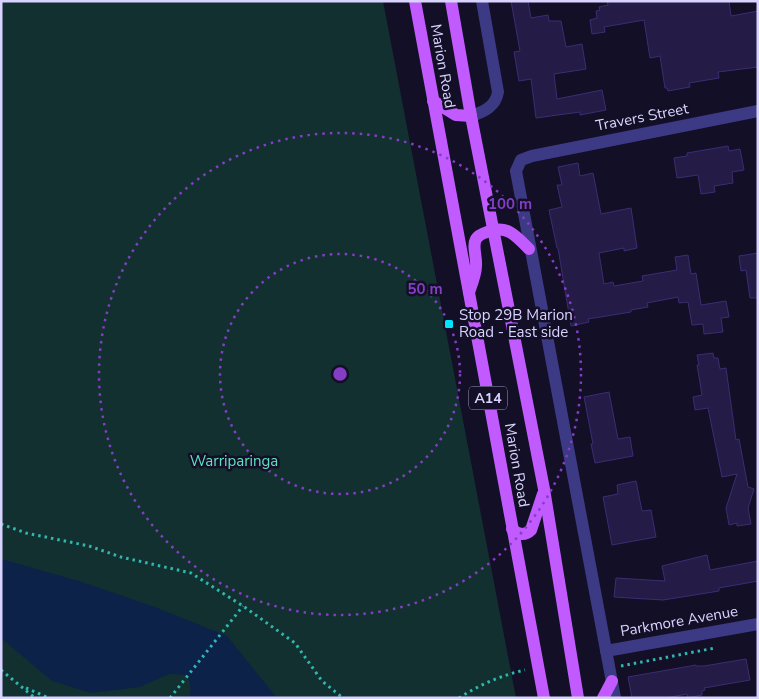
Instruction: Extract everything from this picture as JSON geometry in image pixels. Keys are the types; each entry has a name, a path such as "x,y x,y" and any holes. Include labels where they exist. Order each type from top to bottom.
{"main road":[{"name":"Marion Road","path":"415,1 544,697"},
{"name":"Marion Road","path":"451,1 471,116 544,489 578,698"},
{"path":"433,101 456,115 471,116"},
{"path":"469,295 476,267 476,239 482,234 493,230 506,229 511,231 529,249"},
{"path":"512,529 520,534 527,534 531,530 544,489"},
{"path":"603,698 612,681"}],"street":[{"name":"Marion Road","path":"471,116 481,113 493,104 498,92 482,1"},
{"name":"Travers Street","path":"529,249 516,171 521,160 532,156 758,111"},
{"path":"529,249 615,698"},
{"name":"Parkmore Avenue","path":"606,651 758,624"}],"path":[{"path":"1,524 26,533 88,546 121,557 191,573 243,606 295,644 322,681 343,698"},
{"path":"170,698 243,606"},
{"path":"616,667 724,646"},
{"path":"459,698 485,683 516,672 538,667"},
{"path":"1,670 35,698"},
{"path":"22,687 49,698"}],"green space":[{"name":"Warriparinga","path":"1,1 383,1 516,698 1,698"}],"water":[{"path":"1,559 79,581 155,607 227,636 277,698 189,698 190,686 187,675 169,674 140,687 91,693 52,681 1,638"}],"building":[{"path":"511,1 528,1 531,18 548,15 549,21 561,21 566,47 582,44 586,69 554,74 557,99 602,90 606,110 580,115 580,112 536,118 531,79 519,81 514,52 520,51"},
{"path":"607,1 729,1 731,16 758,11 758,67 718,72 719,78 689,83 690,87 668,91 665,88 660,56 650,58 644,20 604,27 605,32 592,34 590,20 597,18 596,11 600,10 599,7 608,5"},
{"path":"728,146 729,151 740,149 744,170 732,172 733,183 714,186 715,192 701,194 698,175 677,178 674,158 687,156 687,153"},
{"path":"578,163 580,176 593,173 601,214 631,208 637,248 624,251 624,248 599,253 604,284 613,282 614,286 643,281 642,276 677,270 675,257 688,255 691,274 696,273 701,305 726,301 729,317 721,318 723,332 704,334 703,324 692,325 688,302 679,303 678,297 647,303 648,307 631,310 631,312 588,319 589,322 571,326 558,248 549,210 562,207 557,185 562,185 558,167"},
{"path":"758,253 758,298 750,298 746,270 741,271 739,256"},
{"path":"713,353 714,358 718,358 720,369 726,368 736,440 739,439 748,487 754,489 748,508 751,524 737,526 737,523 729,525 726,508 737,474 722,477 708,408 695,410 693,397 702,395 697,355"},
{"path":"609,392 618,439 630,437 633,456 595,463 584,397"},
{"path":"636,481 642,511 651,510 656,537 612,545 603,497 618,494 617,485"},
{"path":"707,555 710,570 758,561 758,581 719,588 719,591 663,600 614,597 616,578 665,581 662,566"},
{"path":"746,659 750,680 704,688 705,690 702,691 702,695 688,698 687,694 666,698 632,698 628,677 696,665 704,666"}],"place":[{"name":"Stop 29B Marion Road - East side","path":"449,324"}]}
